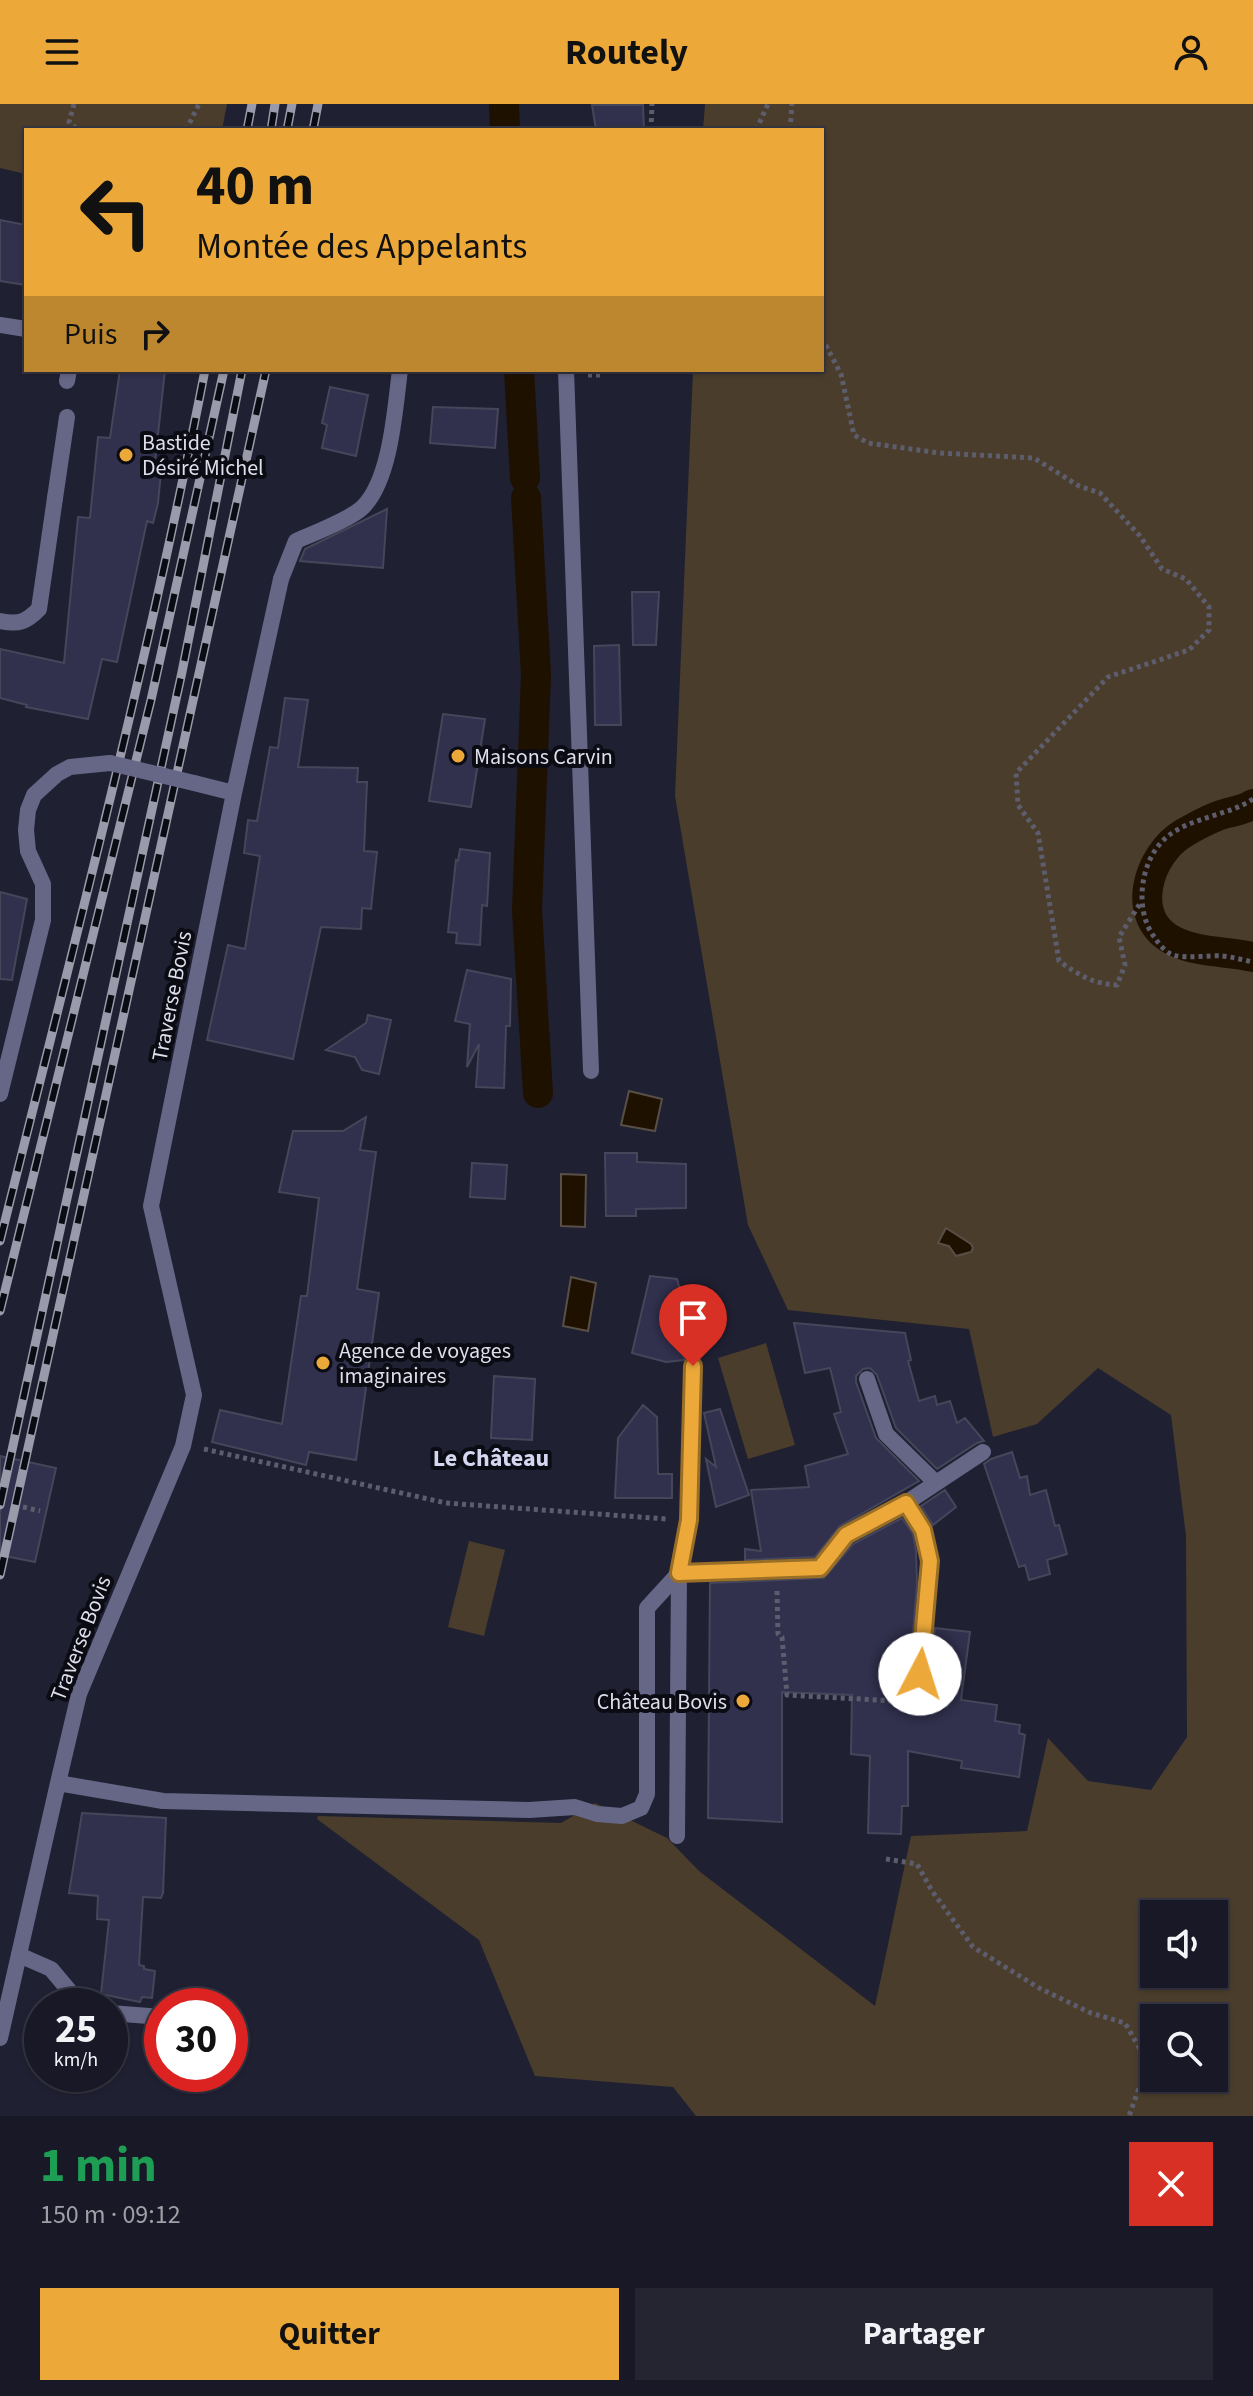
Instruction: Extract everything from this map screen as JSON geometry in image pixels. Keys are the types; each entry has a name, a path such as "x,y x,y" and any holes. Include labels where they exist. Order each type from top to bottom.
{"street":[{"path":"0,325 24,329"},
{"name":"Traverse Bovis","path":"0,2038 79,1694 183,1446 194,1395 151,1206 234,793 281,579 296,541 362,508 377,485 390,447 400,372"},
{"path":"566,372 591,1071"},
{"path":"0,621 15,624 26,622 39,609 67,417"},
{"path":"0,1094 43,920 43,884 28,851 26,830 28,810 34,795 57,774 70,767 110,763 234,793"},
{"path":"677,1836 679,1573 689,1520 693,1366"},
{"path":"867,1379 886,1434 936,1483"},
{"path":"58,1783 163,1801 529,1810 575,1807 597,1814 622,1816 641,1808 647,1794 647,1608 679,1573 820,1568 846,1535 906,1503 983,1452"},
{"path":"906,1503 923,1530 930,1561 917,1702"},
{"path":"19,1955 51,1969 67,1988"}],"path":[{"path":"74,104 69,122 76,128"},
{"path":"187,128 199,104"},
{"path":"651,128 652,104"},
{"path":"757,128 768,104"},
{"path":"790,128 792,104"},
{"path":"824,342 841,374 854,435 868,443 940,453 1034,458 1079,486 1100,493 1140,536 1162,569 1186,579 1209,607 1209,630 1189,650 1108,677 1016,773 1018,805 1038,833 1059,961 1086,980 1117,985 1125,965 1119,937 1141,902 1145,874 1156,850 1167,837 1192,822 1253,799"},
{"path":"1141,902 1150,932 1172,955 1226,956 1253,962"},
{"path":"183,1446 446,1503 641,1518"},
{"path":"23,1507 40,1511"},
{"path":"777,1570 778,1634 782,1637 787,1695 917,1702"},
{"path":"886,1859 917,1864 932,1891 973,1947 1039,1988 1091,2013 1125,2023 1148,2063 1129,2116"}],"shaded area":[{"path":"0,104 227,104 222,128 24,128 24,174 0,168"},
{"path":"705,104 1253,104 1253,2116 696,2116 673,2087 535,2076 479,1940 317,1819 318,1816 561,1823 595,1803 667,1838 699,1871 875,2006 911,1836 1027,1831 1048,1738 1088,1781 1151,1790 1187,1737 1186,1536 1171,1415 1098,1368 1037,1424 993,1437 969,1329 788,1310 748,1225 675,796 693,372 824,372 824,128 703,128"},
{"path":"629,1091 662,1099 655,1131 621,1125"},
{"path":"561,1174 586,1175 585,1227 561,1226"},
{"path":"946,1228 971,1244 971,1252 956,1256 949,1246 938,1243"},
{"path":"571,1277 596,1283 588,1331 563,1326"},
{"path":"766,1343 795,1445 748,1459 718,1358"},
{"path":"469,1541 505,1550 484,1636 448,1627"}],"building":[{"path":"592,105 643,105 644,128 596,128"},
{"path":"0,220 24,225 24,285 0,281"},
{"path":"120,372 165,372 154,471 161,472 158,503 153,523 147,521 117,662 102,659 88,719 26,707 0,698 0,649 64,663 78,517 90,518 98,437 110,438"},
{"path":"330,387 368,395 356,456 322,448 327,425 322,423"},
{"path":"433,407 498,409 495,448 430,443"},
{"path":"387,509 383,568 300,561 305,549"},
{"path":"632,592 659,592 656,645 633,645"},
{"path":"619,645 621,725 595,725 594,646"},
{"path":"285,698 308,700 298,767 358,768 357,782 367,782 364,851 377,852 371,909 362,908 361,929 321,927 293,1059 207,1040 228,945 245,949 260,856 244,853 248,820 257,821 270,747 278,748"},
{"name":"Maisons Carvin","path":"443,714 485,719 471,807 429,801"},
{"path":"460,849 490,853 487,906 482,905 480,945 456,943 457,933 448,932"},
{"path":"0,892 27,899 12,980 0,979"},
{"path":"467,970 511,979 504,1088 476,1087 479,1044 467,1067 470,1024 455,1021"},
{"path":"368,1015 391,1020 379,1074 362,1070 355,1057 326,1050 366,1023"},
{"path":"366,1117 360,1150 376,1152 357,1289 379,1293 356,1460 309,1452 306,1465 212,1442 220,1410 282,1424 301,1296 307,1296 319,1198 279,1192 293,1131 343,1131"},
{"path":"605,1153 637,1153 637,1162 686,1164 686,1208 636,1209 636,1216 606,1216"},
{"path":"472,1163 507,1165 505,1199 470,1197"},
{"path":"650,1276 677,1279 695,1344 687,1342 684,1360 666,1362 632,1353"},
{"path":"794,1323 905,1333 911,1360 908,1361 919,1401 935,1396 937,1405 950,1401 957,1423 965,1418 984,1441 937,1469 896,1428 877,1375 870,1368 863,1369 856,1376 856,1382 876,1438 919,1481 840,1526 815,1557 745,1560 745,1549 761,1551 751,1490 809,1487 805,1466 848,1454 834,1414 841,1412 830,1368 805,1373"},
{"path":"494,1376 535,1379 532,1440 491,1438"},
{"path":"643,1405 657,1417 658,1474 672,1474 672,1498 615,1498 618,1438"},
{"path":"720,1409 749,1495 716,1507 706,1459 716,1467 704,1413"},
{"path":"1012,1452 1020,1478 1027,1476 1030,1495 1046,1490 1055,1526 1059,1525 1067,1554 1047,1560 1050,1574 1029,1580 1025,1565 1019,1567 984,1464"},
{"path":"0,1456 56,1468 35,1562 0,1555"},
{"path":"945,1490 956,1507 933,1525 921,1506"},
{"path":"902,1518 913,1534 917,1584 907,1706 917,1713 928,1704 935,1628 970,1632 961,1700 997,1705 995,1721 1020,1725 1019,1733 1025,1735 1019,1777 961,1768 962,1761 908,1751 908,1806 902,1806 901,1834 868,1833 870,1756 851,1754 852,1695 782,1692 782,1822 708,1818 710,1583 824,1578 853,1544"},
{"path":"82,1813 166,1818 163,1893 161,1898 143,1897 139,1965 155,1971 153,1988 144,1988 144,1997 140,2002 128,2000 128,1988 102,1988 109,1920 97,1919 98,1896 69,1893"}],"waterway":[{"path":"504,104 505,128"},
{"path":"519,372 525,478"},
{"path":"526,498 536,675 527,910 538,1093"},
{"path":"1253,804 1208,820 1171,843 1153,870 1147,902 1151,917 1160,931 1174,941 1203,950 1253,957"}],"railway":[{"path":"247,128 252,104"},
{"path":"271,128 275,104"},
{"path":"287,128 292,104"},
{"path":"313,128 318,104"},
{"path":"0,1241 134,698 205,372"},
{"path":"0,1311 151,700 224,372"},
{"path":"0,1505 182,672 242,372"},
{"path":"0,1575 266,372"}],"place":[{"name":"Bastide Désiré Michel","path":"126,455"},
{"name":"Maisons Carvin","path":"458,756"},
{"name":"Agence de voyages imaginaires","path":"323,1363"},
{"name":"Château Bovis","path":"743,1701"}],"district":[{"name":"Le Château","path":"491,1458"}],"route":[{"path":"693,1366 689,1520 679,1573 820,1568 846,1535 906,1503 923,1530 930,1561 920,1674"}]}
